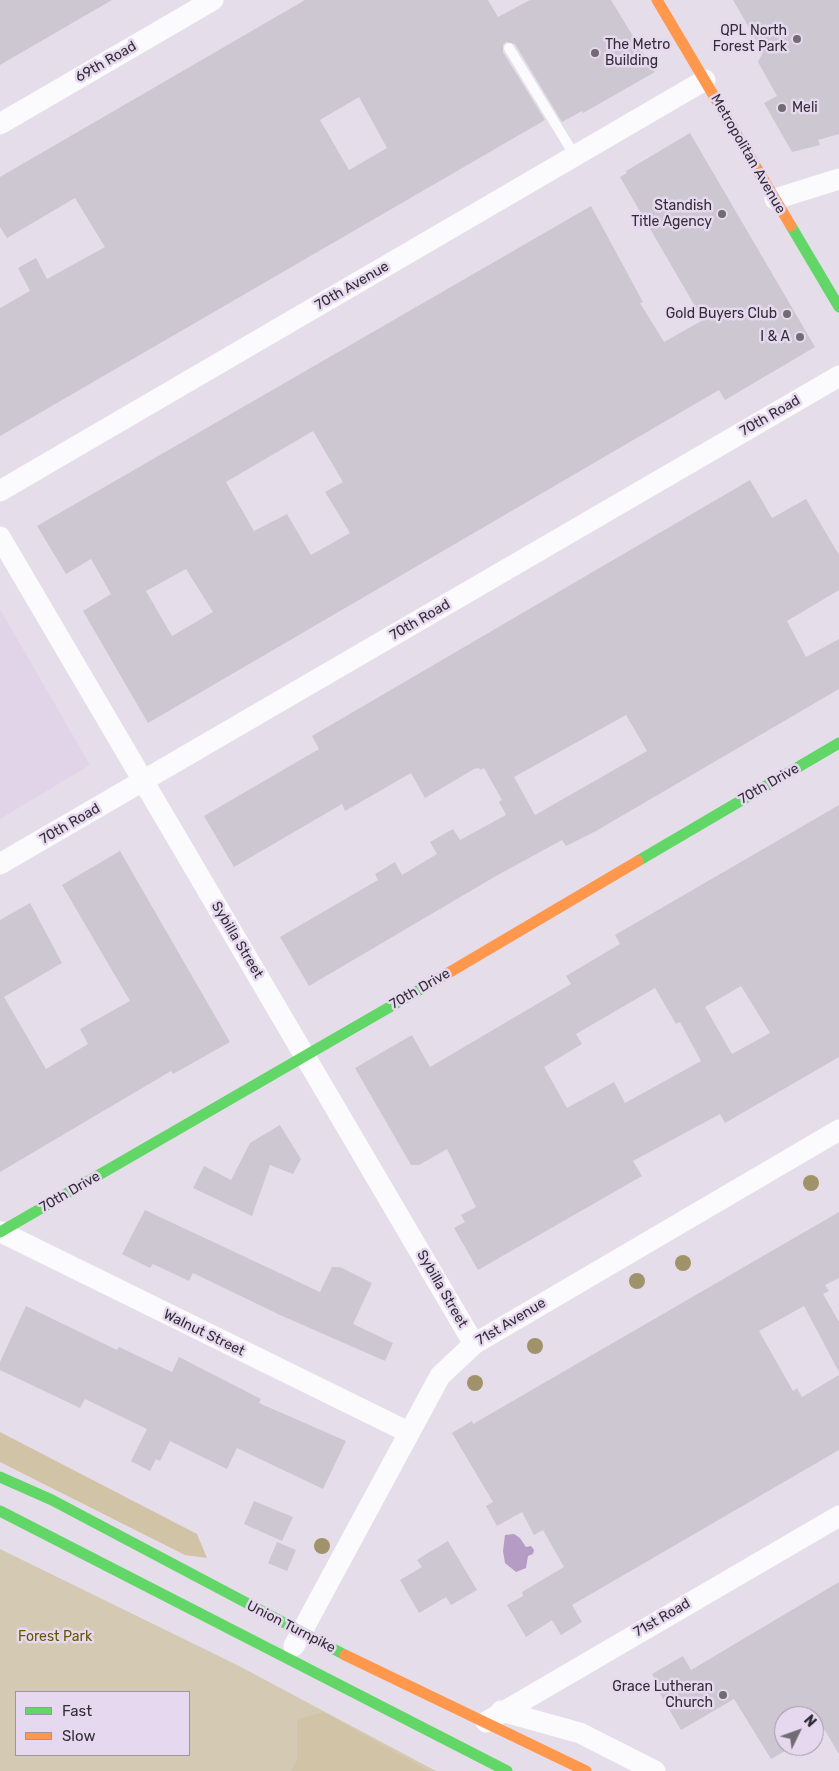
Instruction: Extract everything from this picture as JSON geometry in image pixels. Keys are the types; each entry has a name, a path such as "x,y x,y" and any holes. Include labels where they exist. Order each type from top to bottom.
{"main road":[{"name":"Metropolitan Avenue","path":"657,0 839,307"},
{"name":"70th Drive","path":"1,1232 306,1057 839,743"},
{"name":"Union Turnpike","path":"0,1477 61,1505 302,1633 494,1717 586,1771"},
{"path":"0,1511 507,1771"}],"street":[{"name":"69th Road","path":"0,124 213,0"},
{"name":"70th Avenue","path":"0,491 705,80"},
{"path":"775,199 839,179"},
{"name":"70th Road","path":"0,864 839,376"},
{"name":"Sybilla Street","path":"0,537 474,1344"},
{"name":"71st Avenue","path":"287,1659 408,1432 440,1376 474,1344 839,1130"},
{"name":"Walnut Street","path":"1,1232 408,1432"},
{"name":"71st Road","path":"494,1717 839,1516"},
{"name":"Union Turnpike","path":"494,1717 580,1733 655,1771"}],"lane":[{"path":"509,48 575,156"}],"shaded area":[{"path":"0,609 90,765 0,819"},
{"path":"0,1432 197,1534 207,1558 185,1555 0,1462"},
{"path":"514,1534 520,1538 526,1547 531,1546 534,1550 533,1554 528,1556 526,1568 516,1572 505,1563 503,1551 505,1535"},
{"path":"323,1712 429,1771 291,1771 297,1760 297,1720"}],"green space":[{"name":"Forest Park","path":"0,1549 239,1666 436,1771 0,1771"}],"building":[{"path":"0,0 112,0 0,65"},
{"path":"305,0 488,0 498,17 530,0 611,0 655,72 583,113 582,111 562,122 515,44 506,42 503,45 503,52 545,120 0,436 0,308 30,291 18,268 36,258 47,279 105,247 75,198 7,238 0,227 0,177","holes":["359,97 387,148 349,170 320,120"]},
{"path":"733,0 839,0 839,134 818,140 820,145 792,152 764,103 777,96 758,62 763,52"},
{"path":"690,133 815,347 725,400 719,390 148,723 83,611 111,594 91,559 66,574 37,526 591,206 643,302 640,303 664,342 703,320 620,177 627,173 626,171","holes":["313,431 343,482 325,492 350,533 311,555 287,514 254,531 226,482","186,569 213,612 172,636 146,591"]},
{"path":"750,480 772,518 806,499 839,555 839,590 787,621 806,657 839,639 839,689 596,831 566,846 562,840 496,876 309,986 280,937 378,880 375,874 395,862 402,875 437,854 430,842 453,829 460,840 506,815 499,802 502,800 484,768 480,770 479,768 474,769 425,798 411,773 345,811 342,804 234,867 204,816 319,749 312,736","holes":["626,715 647,751 535,815 514,777"]},
{"path":"839,805 839,1057 725,1123 720,1114 633,1161 642,1176 478,1270 454,1228 465,1222 461,1215 476,1207 447,1149 419,1165 411,1165 355,1068 412,1035 430,1067 571,984 566,976 620,944 615,935","holes":["741,986 770,1033 732,1054 705,1007","655,988 676,1024 680,1022 701,1061 625,1103 614,1082 567,1108 544,1067 582,1044 576,1034"]},
{"path":"120,851 230,1042 173,1074 171,1071 0,1172 0,920 30,903 62,963 4,997 46,1069 88,1044 80,1029 130,1001 62,885"},
{"path":"280,1125 301,1159 293,1174 270,1165 252,1216 193,1188 204,1166 231,1180 250,1143"},
{"path":"145,1210 320,1292 332,1267 340,1267 372,1283 353,1324 393,1343 385,1361 280,1315 193,1273 189,1281 153,1264 150,1268 122,1254"},
{"path":"839,1212 839,1278 825,1285 829,1291 823,1294 839,1322 839,1372 804,1306 759,1331 793,1391 797,1388 802,1397 839,1375 839,1450 572,1605 582,1622 561,1635 552,1620 526,1637 507,1605 523,1596 522,1592 564,1567 543,1530 534,1535 522,1512 497,1526 486,1506 493,1502 452,1433 472,1421 473,1424"},
{"path":"26,1306 117,1350 119,1347 172,1372 179,1357 261,1399 259,1403 346,1441 323,1489 237,1448 227,1469 170,1441 160,1461 156,1459 150,1471 131,1461 147,1429 85,1399 80,1408 0,1370 0,1362"},
{"path":"254,1501 293,1517 282,1541 244,1524"},
{"path":"448,1541 477,1590 451,1605 446,1597 419,1613 400,1580 422,1567 417,1560"},
{"path":"277,1542 296,1550 287,1571 268,1563"},
{"path":"839,1582 839,1754 824,1729 824,1706 774,1706 774,1756 776,1756 771,1759 734,1699 681,1730 658,1690 660,1688 652,1674 683,1656 691,1670"}],"traffic: fast":[{"path":"791,226 839,307"},
{"path":"638,861 839,743"},
{"path":"0,1232 433,982"},
{"path":"0,1477 52,1500 345,1655"},
{"path":"0,1511 507,1771"}],"traffic: slow":[{"path":"657,0 791,226"},
{"path":"433,982 638,861"},
{"path":"345,1655 586,1771"}],"place":[{"name":"QPL North Forest Park","path":"797,39"},
{"name":"The Metro Building","path":"595,53"},
{"name":"Meli","path":"782,108"},
{"name":"Standish Title Agency","path":"722,214"},
{"name":"Gold Buyers Club","path":"787,314"},
{"name":"I & A","path":"800,337"},
{"name":"Grace Lutheran Church","path":"723,1695"}]}
